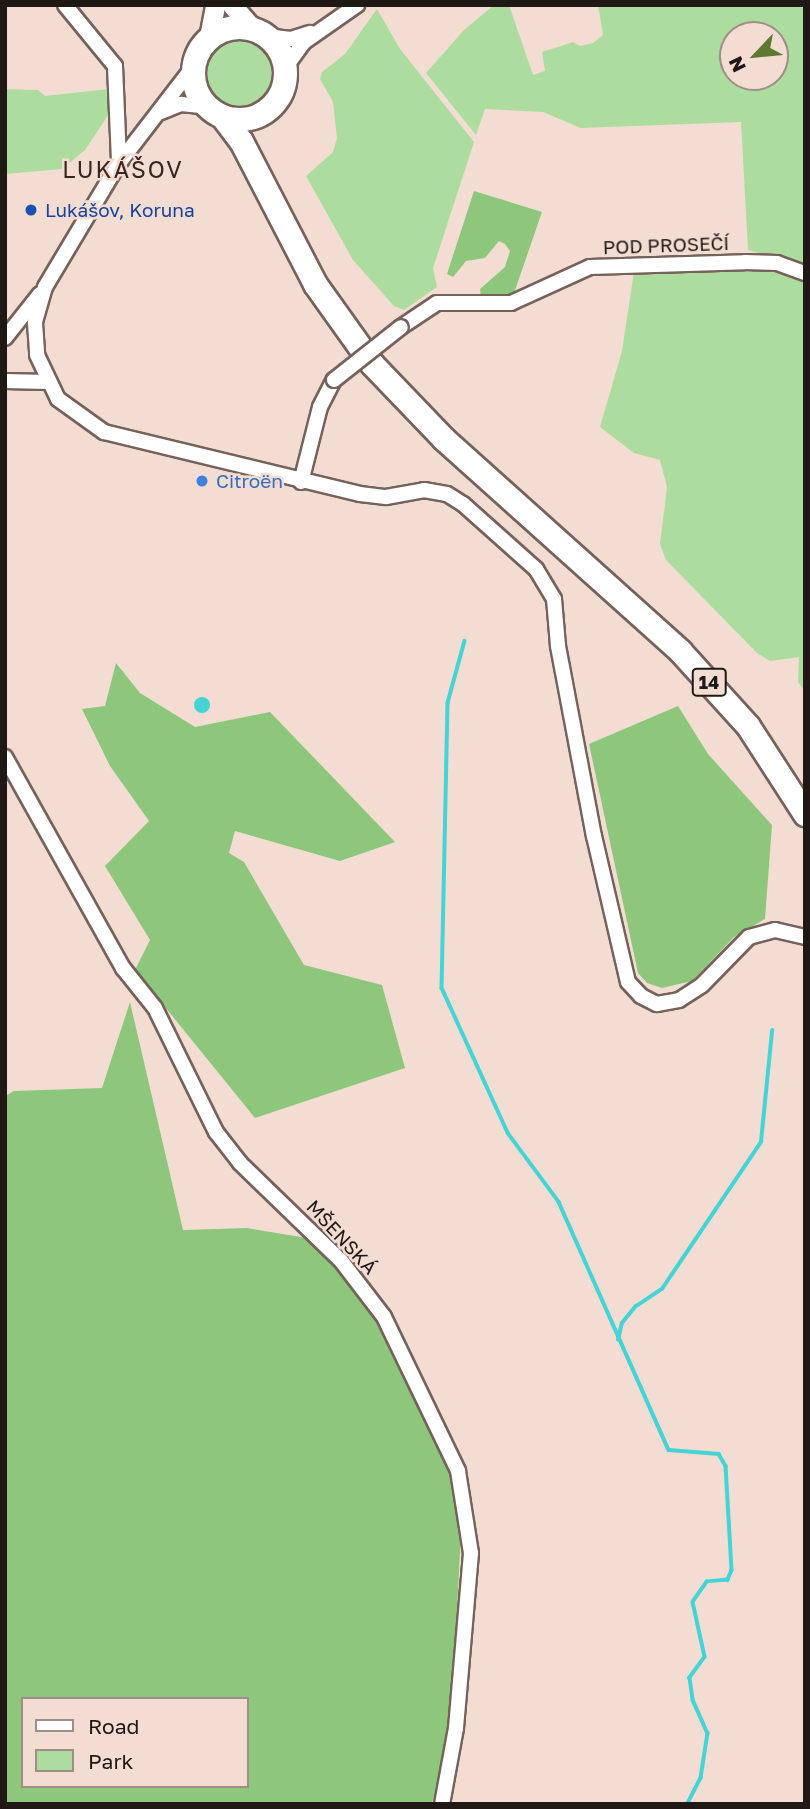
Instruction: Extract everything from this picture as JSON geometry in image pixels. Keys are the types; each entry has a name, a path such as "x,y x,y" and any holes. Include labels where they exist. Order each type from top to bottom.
{"main road":[{"path":"193,67 209,37 230,28 260,32 279,50 285,68"},
{"name":"14","path":"193,67 196,89 237,133 314,284 388,383 444,439 591,568 704,677 748,726 805,814"},
{"name":"14","path":"273,203 257,147 258,125 264,111 281,93 285,68"},
{"path":"215,111 244,119 264,111"}],"street":[{"path":"65,5 115,65 119,163"},
{"path":"209,37 215,5"},
{"path":"232,5 260,32 291,39 325,28"},
{"path":"285,68 299,47 357,5"},
{"path":"5,338 45,287 119,163 181,88 193,67"},
{"path":"157,114 181,104 215,111"},
{"name":"POD PROSEČÍ","path":"301,482 320,407 334,380 401,327 437,303 511,303 590,267 745,262 776,263 805,273"},
{"path":"45,287 35,337 48,382 69,411 104,432 301,482 386,497 435,491 463,504 549,586 568,696 622,964 628,982 641,996 657,1004 679,1000 702,985 740,944 761,932 787,931 805,937"},
{"path":"5,381 48,382"},
{"name":"MŠENSKÁ","path":"5,757 122,968 155,1007 216,1132 240,1163 342,1262 384,1317 458,1471 471,1553 455,1739 442,1804"}],"green space":[{"path":"494,5 509,5 533,75 545,71 542,52 573,42 580,46 593,43 603,35 598,5 805,5 805,265 748,250 741,122 581,128 543,112 485,109 476,135 426,73 464,30"},
{"path":"377,9 400,49 474,142 433,268 437,287 404,310 394,306 353,260 306,176 333,152 337,138 333,102 320,79 322,72 345,54"},
{"path":"238,35 258,41 268,51 274,71 268,91 258,101 238,107 218,101 208,91 202,71 208,51 218,41"},
{"path":"5,89 38,90 45,96 109,89 109,114 85,150 62,169 5,174"},
{"path":"474,191 542,212 513,296 481,299 480,289 505,267 510,251 499,241 485,258 466,261 453,277 447,274"},
{"path":"762,265 805,278 805,691 798,682 799,657 770,661 757,653 666,560 660,544 667,487 660,460 634,453 600,427 622,351 634,272"},
{"path":"116,663 140,693 195,727 270,712 395,842 340,861 235,831 229,853 244,862 304,965 382,985 405,1068 255,1118 135,970 150,940 105,866 149,821 110,766 82,709 105,706"},
{"path":"678,706 708,754 772,825 765,919 734,937 692,981 662,988 647,983 638,973 589,744"},
{"path":"130,1002 183,1230 247,1228 313,1239 374,1318 452,1476 461,1532 451,1730 440,1784 431,1804 5,1804 5,1096 14,1091 102,1088"}],"water":[{"path":"199,697 205,697 210,705 208,711 199,713 194,708 194,702"}],"waterway":[{"path":"465,641 448,703 442,988 508,1133 559,1202 669,1450 719,1454 726,1466 732,1570 728,1580 707,1582 693,1602 705,1657 690,1678 693,1700 708,1733 701,1778 688,1804"},
{"path":"618,1340 622,1323 635,1307 662,1289 761,1142 772,1031"}],"place":[{"name":"Lukášov, Koruna","path":"31,210"},
{"name":"Citroën","path":"202,481"}],"district":[{"name":"LUKÁŠOV","path":"123,169"}]}
